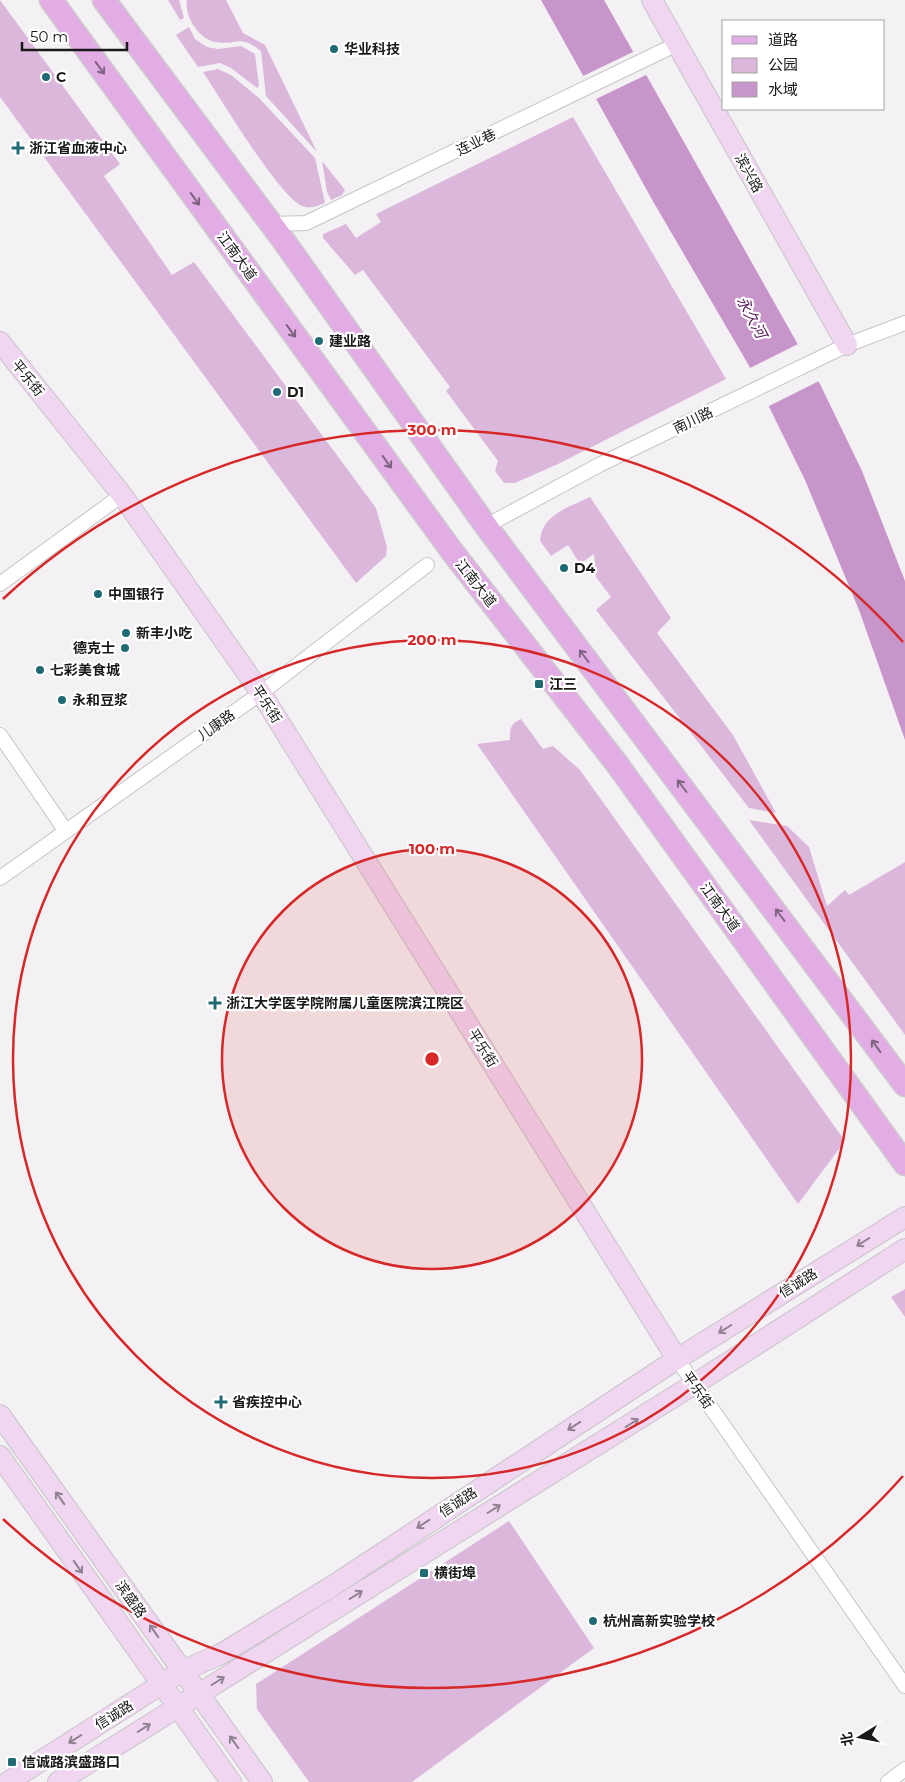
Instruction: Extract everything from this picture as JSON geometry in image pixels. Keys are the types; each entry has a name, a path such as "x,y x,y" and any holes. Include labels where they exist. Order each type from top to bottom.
{"main road":[{"name":"江南大道","path":"51,0 451,550 617,764 905,1164"},
{"path":"104,0 271,224 486,526 905,1085"},
{"name":"滨兴路","path":"652,0 847,346"},
{"name":"平乐街","path":"0,342 122,495 261,693 677,1359"},
{"name":"信诚路","path":"8,1782 182,1671 221,1654 331,1587 677,1359 905,1217"},
{"name":"信诚路","path":"58,1782 694,1384 905,1249"},
{"name":"滨盛路","path":"0,1415 262,1782"},
{"name":"滨盛路","path":"0,1456 231,1782"}],"street":[{"name":"连业巷","path":"271,224 306,223 677,44"},
{"name":"南川路","path":"486,526 599,466 737,399 847,346 905,323"},
{"path":"0,584 122,495"},
{"name":"儿康路","path":"0,878 65,830 261,693 427,565"},
{"path":"0,735 65,830"},
{"name":"平乐街","path":"677,1359 905,1686"},
{"path":"888,1782 905,1769"}],"green space":[{"path":"0,0 120,164 104,176 172,275 194,262 376,508 387,547 386,556 356,583 0,97"},
{"path":"168,0 179,0 184,18 180,20"},
{"path":"187,0 226,0 243,33 265,45 317,152 266,96 261,51 242,41 223,43 204,37 190,20"},
{"path":"189,27 195,39 207,47 218,49 241,46 255,54 259,86 257,88 231,68 220,63 198,67 176,35"},
{"path":"218,69 231,75 259,98 315,158 325,203 311,207 302,206 279,184 250,145 203,72"},
{"path":"573,117 726,379 558,464 515,483 504,483 495,471 498,461 446,391 450,387 363,270 355,275 323,238 323,234 346,224 356,238 381,222 376,214"},
{"path":"322,161 345,190 342,195 331,200 327,192"},
{"path":"590,497 671,618 657,633 733,735 776,813 749,808 596,610 611,597 596,577 594,554 580,564 568,545 551,556 540,541 542,532 551,518"},
{"path":"521,719 543,749 553,746 580,770 845,1141 798,1204 477,744 510,740 511,727"},
{"path":"749,820 787,826 809,847 827,906 845,890 849,895 905,862 905,1035"},
{"path":"905,1289 905,1317 891,1297"},
{"path":"509,1521 594,1648 412,1782 309,1782 257,1709 256,1684"}],"water":[{"name":"永久河","path":"541,0 604,0 819,382 862,471 905,581 905,740 859,610 805,480 748,364 654,203"}],"pier":[{"path":"635,51 648,74 594,100 581,77"},
{"path":"800,343 821,380 767,407 748,369"}],"place":[{"name":"华业科技","path":"334,49"},
{"name":"C","path":"46,77"},
{"name":"浙江省血液中心","path":"18,148"},
{"name":"建业路","path":"319,341"},
{"name":"D1","path":"277,392"},
{"name":"D4","path":"564,568"},
{"name":"中国银行","path":"98,594"},
{"name":"新丰小吃","path":"126,633"},
{"name":"德克士","path":"125,648"},
{"name":"七彩美食城","path":"40,670"},
{"name":"江三","path":"539,684"},
{"name":"永和豆浆","path":"62,700"},
{"name":"浙江大学医学院附属儿童医院滨江院区","path":"215,1003"},
{"name":"省疾控中心","path":"221,1402"},
{"name":"横街埠","path":"424,1573"},
{"name":"杭州高新实验学校","path":"593,1621"},
{"name":"信诚路滨盛路口","path":"12,1762"}]}
